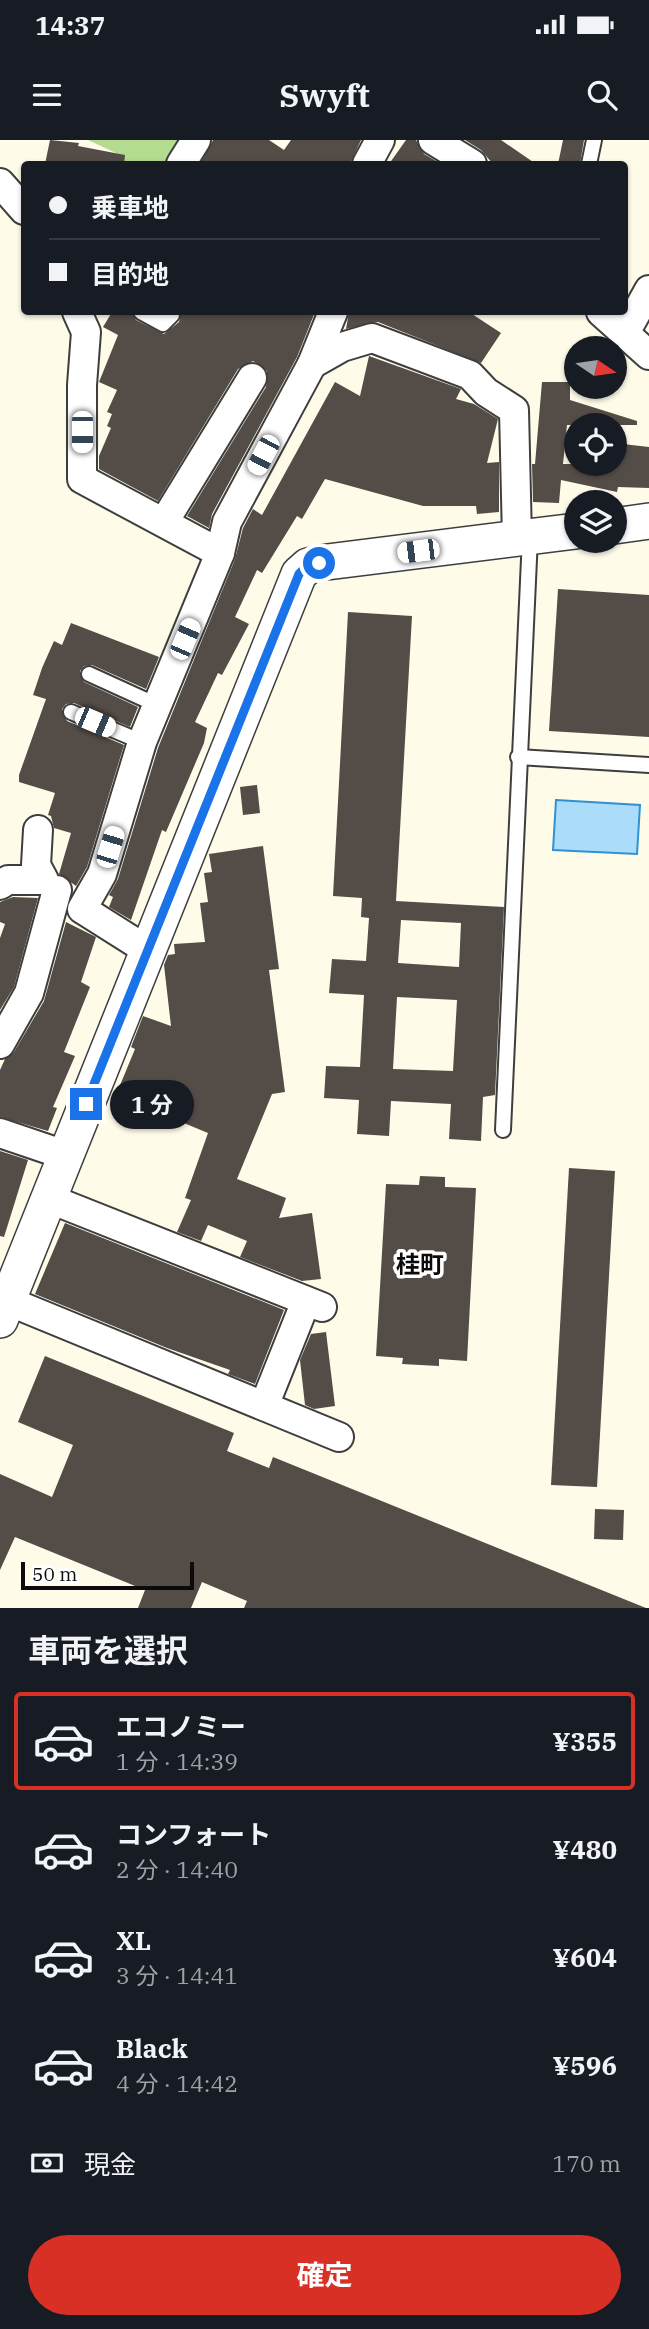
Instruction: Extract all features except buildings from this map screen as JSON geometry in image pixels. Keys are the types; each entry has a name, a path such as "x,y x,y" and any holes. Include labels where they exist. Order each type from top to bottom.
{"street":[{"path":"182,161 196,140"},
{"path":"369,161 380,140"},
{"path":"433,140 464,161"},
{"path":"0,183 21,207"},
{"path":"625,333 649,290"},
{"path":"82,909 102,874 142,742 220,552 227,522 312,364 332,315"},
{"path":"604,315 635,346 649,355"},
{"path":"89,318 82,385 82,479 220,552"},
{"path":"312,364 342,347 372,338 470,375 486,393 514,410 523,538"},
{"path":"164,522 252,378"},
{"path":"627,524 649,521"},
{"path":"339,1437 264,1406 4,1310 299,574 307,566 319,563 564,533"},
{"path":"38,831 36,865 50,885 82,909 147,950"},
{"path":"0,885 8,880 50,885"},
{"path":"2,1034 29,993 50,885"},
{"path":"0,1133 65,1155"},
{"path":"50,1199 314,1304 264,1406"}],"lane":[{"path":"590,161 594,140"},
{"path":"146,315 163,324 172,315"},
{"path":"503,1130 518,757 523,538"},
{"path":"89,674 158,705"},
{"path":"71,712 142,742"},
{"path":"518,757 649,765"}],"green space":[{"path":"88,140 179,140 166,161 116,161 118,154"}],"water":[{"path":"556,800 640,805 637,854 553,850"}],"district":[{"name":"桂町","path":"420,1265"}],"route":[{"path":"86,1104 299,574 307,566 319,563"}]}
